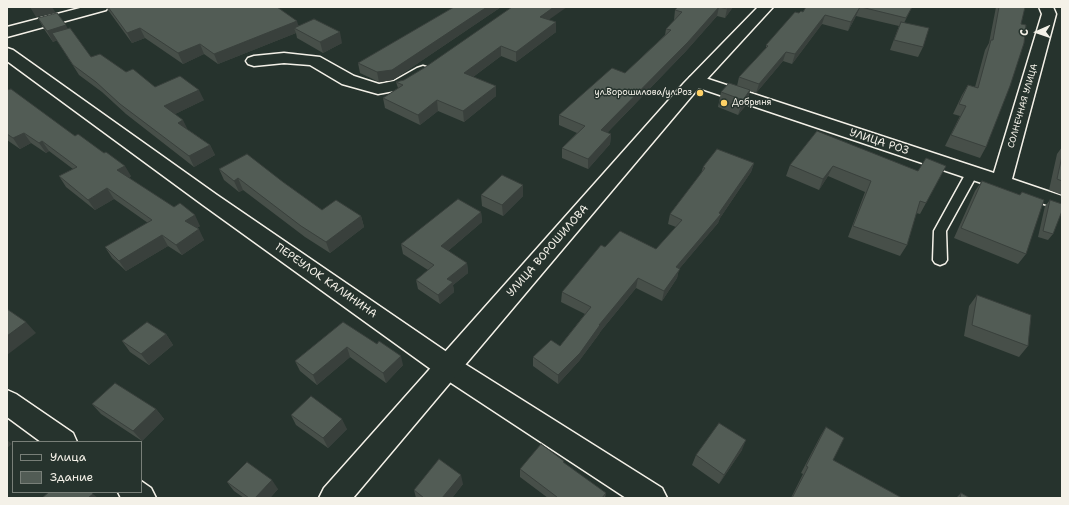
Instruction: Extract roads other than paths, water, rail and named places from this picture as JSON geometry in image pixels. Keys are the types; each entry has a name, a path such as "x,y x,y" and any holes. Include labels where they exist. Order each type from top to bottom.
{"street":[{"path":"7,32 101,7"},
{"name":"УЛИЦА ВОРОШИЛОВА","path":"334,498 696,81 766,7"},
{"name":"СОЛНЕЧНАЯ УЛИЦА","path":"1001,182 1049,14 1046,7"},
{"name":"ПЕРЕУЛОК КАЛИНИНА","path":"7,53 216,204 448,367 652,498"},
{"path":"254,61 284,58 314,60 348,80 378,89 399,85 432,64"},
{"name":"УЛИЦА РОЗ","path":"696,81 1062,203"},
{"path":"7,402 62,441"}],"lane":[{"path":"940,260 940,231 972,173"}],"place":[{"name":"ул.Ворошилова/ул.Роз","path":"700,93"},
{"name":"Добрыня","path":"724,103"}]}
